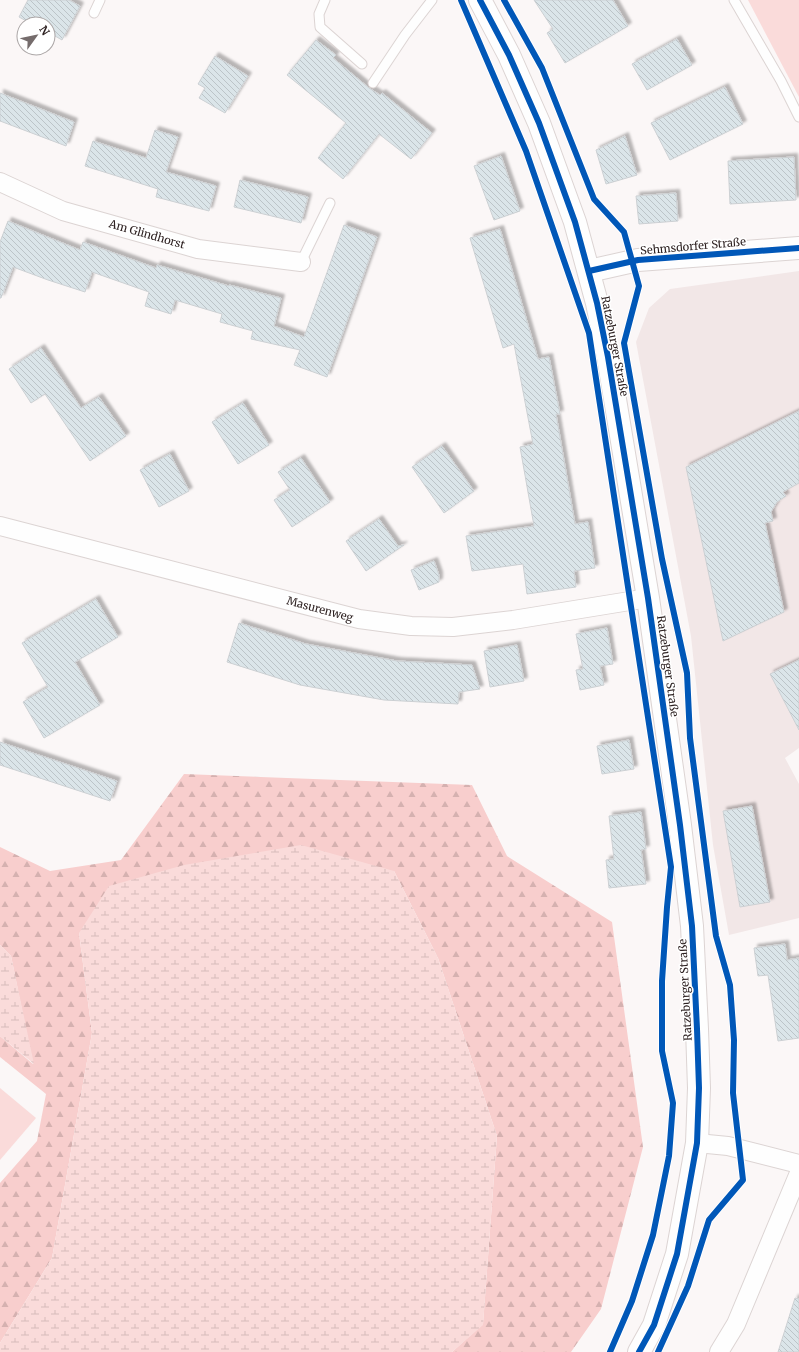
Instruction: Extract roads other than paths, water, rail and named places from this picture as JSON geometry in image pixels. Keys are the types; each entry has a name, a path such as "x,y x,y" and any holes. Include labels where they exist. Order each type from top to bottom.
{"main road":[{"name":"Ratzeburger Straße","path":"480,0 509,55 539,123 575,222 589,271 608,357 648,598 670,750 692,926 698,1044 699,1088 697,1143 677,1254 654,1325 639,1352"},
{"name":"Sehmsdorfer Straße","path":"589,271 638,260 799,248"}],"street":[{"name":"Am Glindhorst","path":"0,182 63,211 198,249 301,262"},
{"name":"Masurenweg","path":"0,526 359,619 411,626 453,627 513,620 648,598"},
{"path":"697,1143 728,1146 799,1164"},
{"path":"719,1352 736,1324 799,1174"}],"lane":[{"path":"94,13 100,0"},
{"path":"325,0 319,14 320,27 362,64"},
{"path":"373,83 405,35 432,0"},
{"path":"734,0 781,81 799,117"},
{"path":"301,262 330,202"}]}
